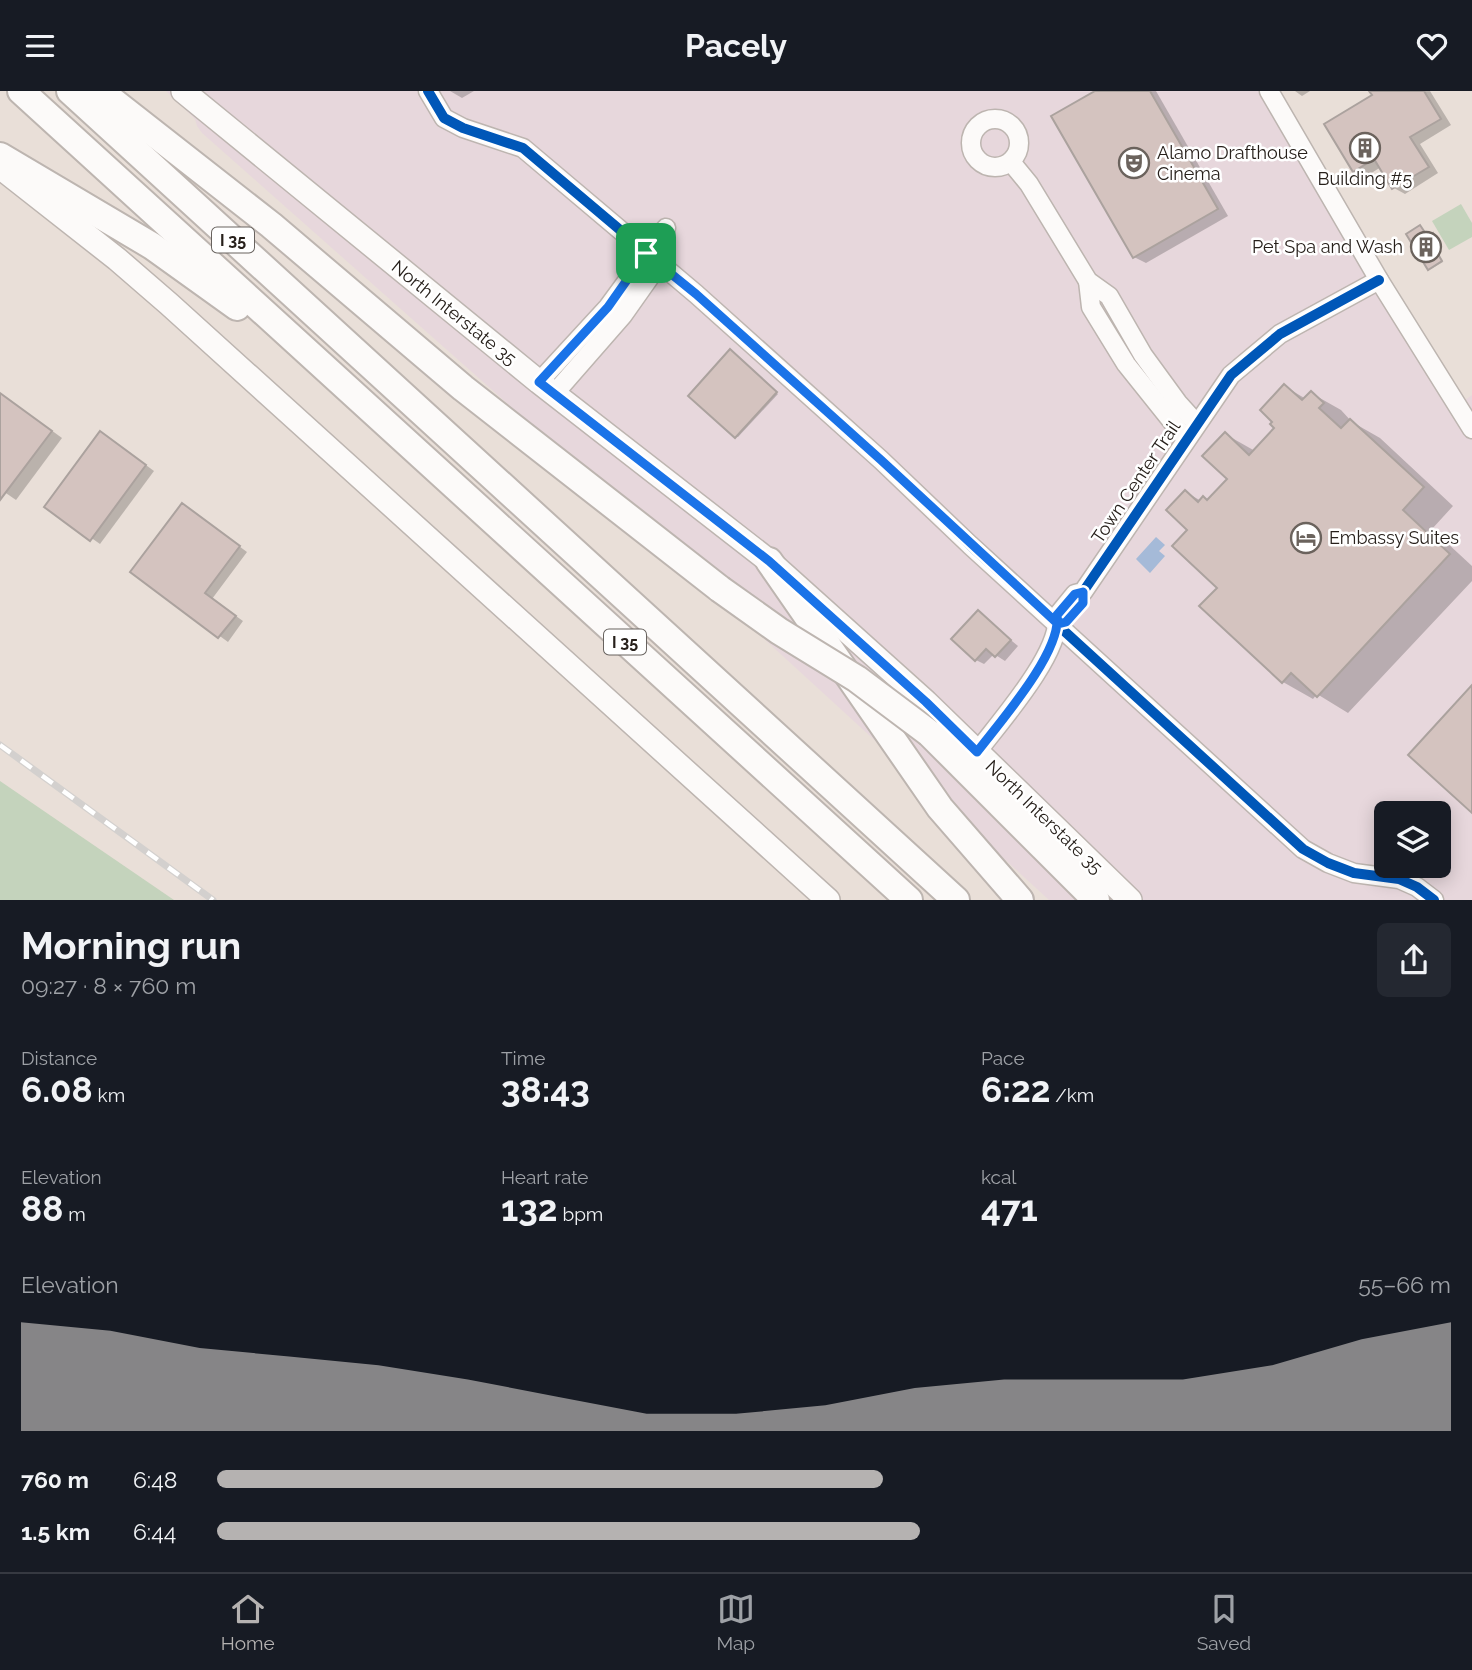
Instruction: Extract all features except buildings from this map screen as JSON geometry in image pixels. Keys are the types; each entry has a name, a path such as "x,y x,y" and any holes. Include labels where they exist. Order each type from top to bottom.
{"highway":[{"name":"I 35","path":"21,91 909,900"},
{"name":"I 35","path":"70,91 956,900"},
{"path":"100,91 271,225 463,388 720,589 779,631 857,679 929,733 1096,900"},
{"path":"0,156 152,246 341,383"},
{"path":"769,561 934,799 1020,900"}],"main road":[{"name":"North Interstate 35","path":"183,91 546,388 769,561 926,702 1130,900"},
{"path":"0,167 117,259 169,304 828,900"}],"street":[{"path":"428,91 444,118 463,128 523,148 654,254 1303,849 1354,873 1399,879 1417,887 1434,900"},
{"path":"1269,91 1379,280 1465,398 1472,429"},
{"path":"992,113 1010,124 1018,136 1018,150 1011,162 997,167 984,165 973,155 964,138 992,113"},
{"path":"1011,162 1030,184 1088,281 1109,296 1143,355 1197,424"},
{"path":"546,388 624,315 666,228"},
{"name":"Town Center Trail","path":"977,752 1028,686 1058,624 1057,615 1075,594 1083,592 1231,375 1280,334 1379,280"},
{"path":"1088,281 1091,307 1126,364 1186,439"}],"shaded area":[{"path":"166,91 1271,91 1458,405 1472,395 1472,900 1049,900 499,396 197,126 195,119"}],"green space":[{"path":"1461,204 1472,223 1472,237 1449,250 1432,221"},
{"path":"0,781 174,900 0,900"}],"water":[{"path":"1156,537 1165,545 1159,551 1165,556 1150,573 1136,559"}],"railway":[{"path":"0,745 213,900"}],"cycle path":[{"path":"428,91 444,118 463,128 523,148 696,294 881,460 970,545 1303,849 1354,873 1399,879 1417,887 1434,900"},
{"path":"977,752 1040,667 1056,631 1057,616 1075,594 1083,592 1231,375 1280,334 1379,280"}],"place":[{"name":"Building #5","path":"1365,148"},
{"name":"Alamo Drafthouse Cinema","path":"1134,163"},
{"name":"Pet Spa and Wash","path":"1426,247"},
{"name":"Embassy Suites","path":"1306,538"}],"route":[{"path":"646,253 608,307 539,382 769,561 926,702 977,752 1028,686 1058,624 1057,615 1075,594 1083,592 1083,603 1066,622 1058,624 881,460 659,264 657,244 646,253"}]}
